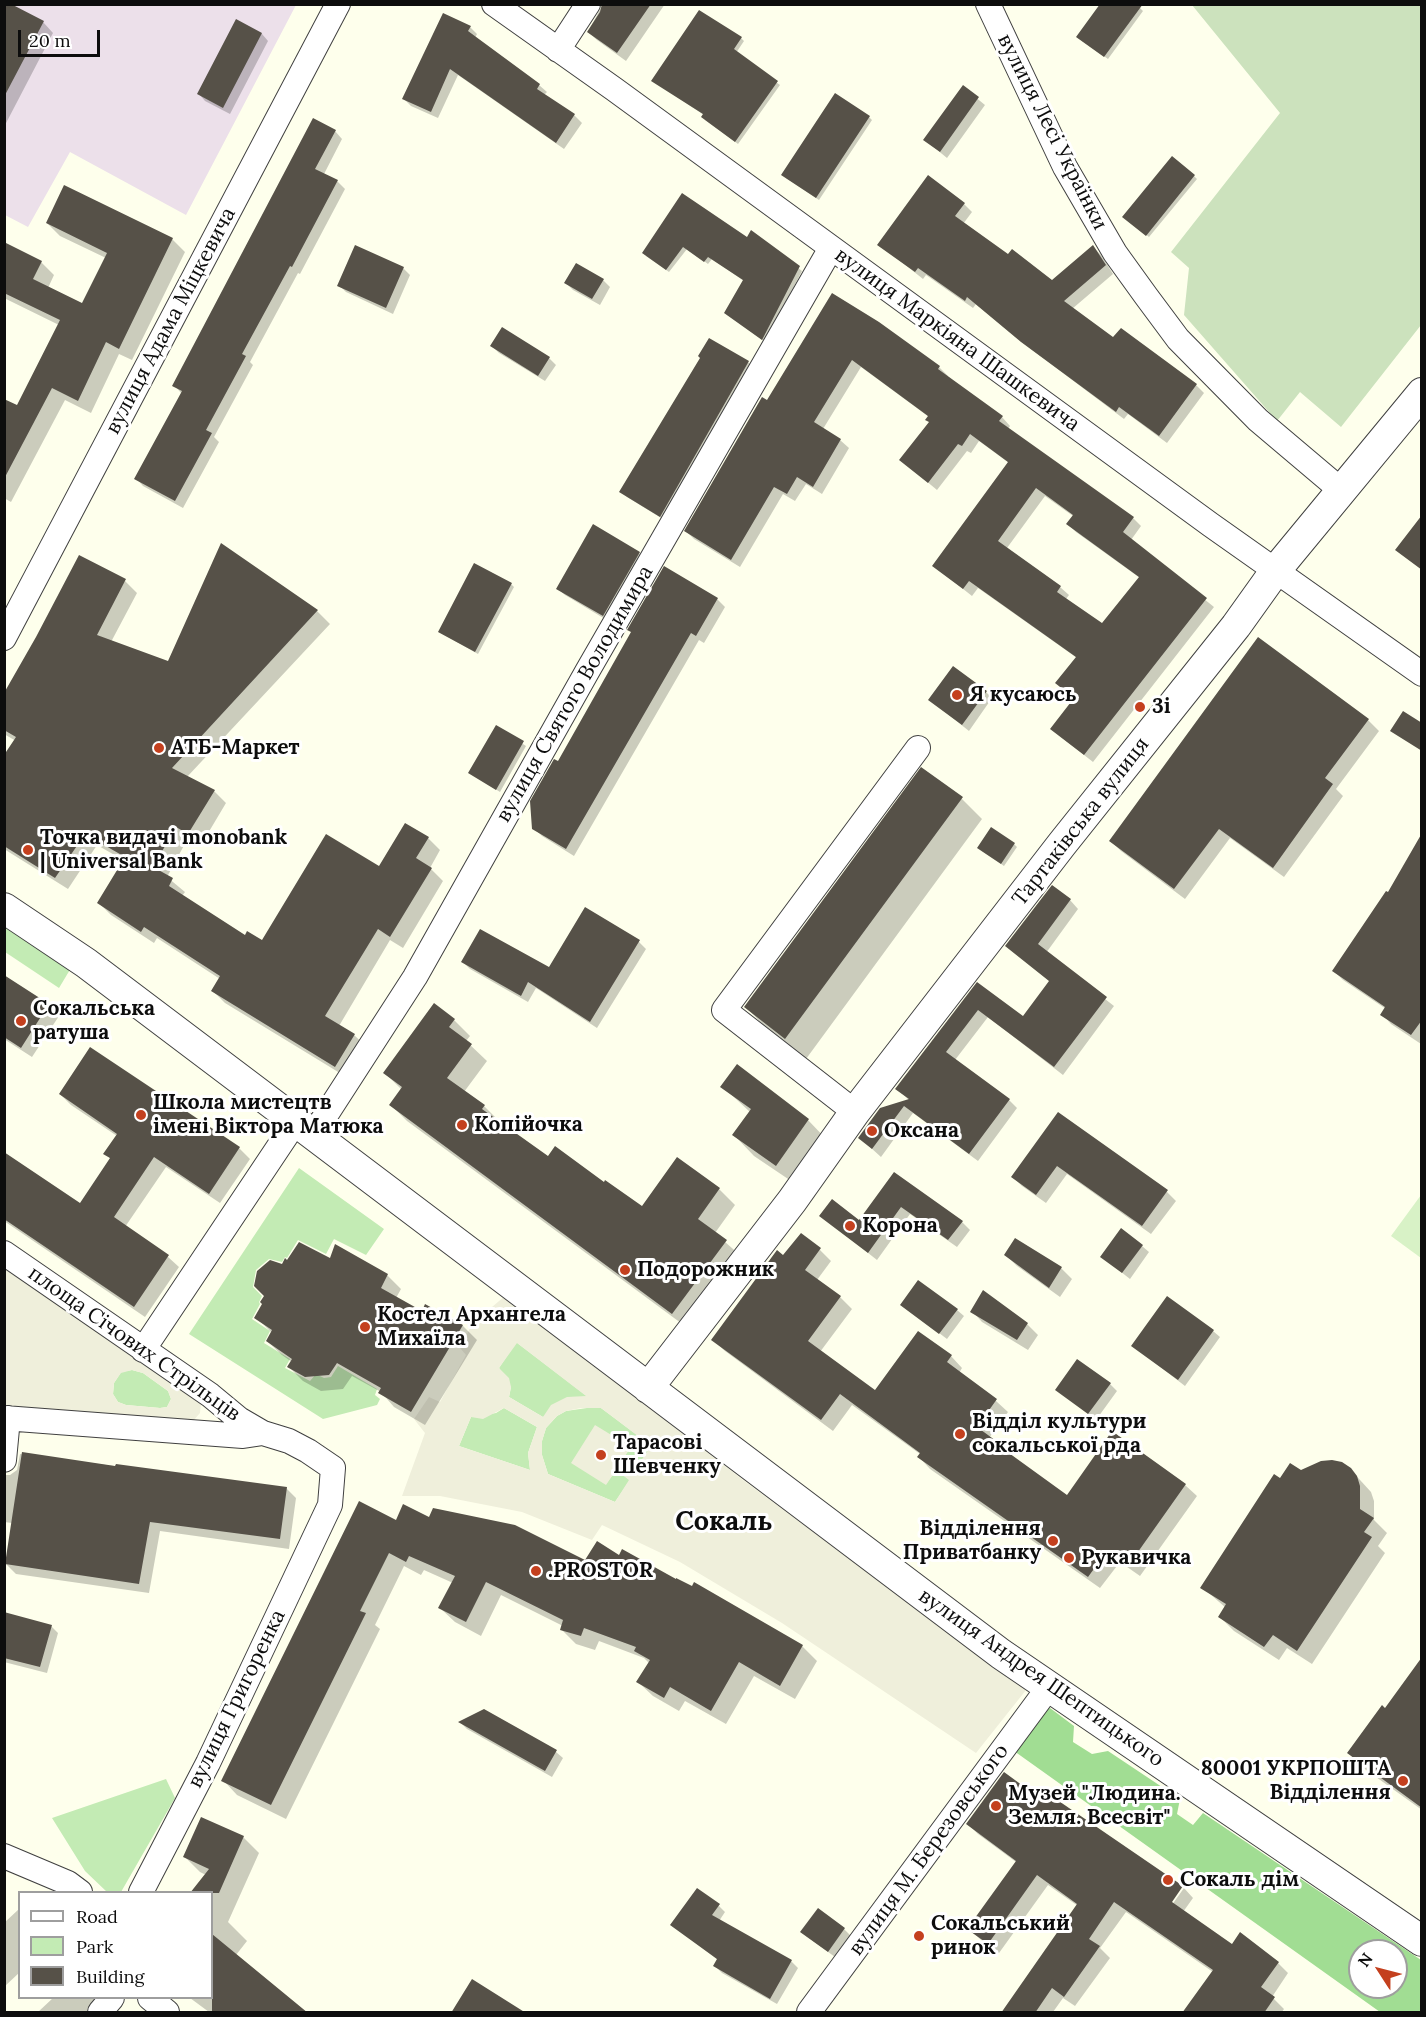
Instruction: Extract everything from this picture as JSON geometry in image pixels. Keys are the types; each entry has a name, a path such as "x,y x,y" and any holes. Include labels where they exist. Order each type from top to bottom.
{"street":[{"name":"вулиця Адама Міцкевича","path":"4,638 338,4"},
{"name":"вулиця Маркіяна Шашкевича","path":"494,4 1211,525 1422,674"},
{"path":"558,50 588,4"},
{"name":"вулиця Лесі Українки","path":"988,4 1065,168 1115,253 1146,296 1178,339 1258,420 1342,491"},
{"name":"вулиця Святого Володимира","path":"143,1350 415,977 831,248"},
{"name":"Тартаківська вулиця","path":"648,1388 792,1201 855,1112 1062,844 1236,626 1276,570 1422,393"},
{"path":"855,1112 724,1010 918,748"},
{"name":"вулиця Андрея Шептицького","path":"4,908 86,963 1001,1654 1422,1941"},
{"name":"площа Січових Стрільців","path":"4,1253 210,1395 239,1419 263,1433 289,1441 333,1468 330,1505"},
{"path":"4,1460 6,1418"},
{"name":"площа Січових Стрільців","path":"6,1418 243,1436 263,1433"},
{"name":"вулиця Григоренка","path":"142,1891 208,1763 330,1505"},
{"name":"вулиця М. Березовського","path":"809,2013 1049,1687"},
{"path":"4,1856 68,1882 78,1891"},
{"path":"100,2013 111,1999"},
{"path":"151,1999 167,2013"}],"shaded area":[{"path":"4,5 296,5 186,215 70,152 28,227 5,215"},
{"path":"4,1269 185,1386 201,1402 200,1413 193,1421 168,1423 5,1406","holes":["132,1370 143,1373 168,1391 171,1399 167,1407 126,1405 118,1402 113,1394 114,1383 121,1373"]},
{"path":"505,1296 743,1480 1026,1690 976,1753 782,1623 680,1562 602,1525 592,1540 522,1512 440,1496 402,1496 425,1433 414,1419 429,1397 440,1402 466,1355 460,1348 472,1324","holes":["517,1343 586,1396 567,1397 551,1405 543,1417 509,1397 511,1387 509,1378 499,1368","504,1408 537,1427 528,1453 530,1470 459,1446 471,1417 483,1419","601,1408 651,1446 636,1468 623,1459 631,1447 595,1425 571,1463 606,1485 616,1470 629,1480 615,1502 548,1474 542,1455 542,1441 546,1428 557,1416 566,1411"]}],"green space":[{"path":"1192,5 1421,5 1421,325 1341,427 1300,392 1277,421 1184,315 1189,268 1171,252 1280,113"},
{"path":"9,925 71,968 59,988 5,952 5,931"},
{"path":"299,1168 384,1229 366,1255 334,1239 326,1254 298,1240 282,1262 269,1259 256,1270 253,1287 262,1296 252,1319 270,1331 264,1343 290,1359 285,1368 310,1381 316,1374 324,1378 331,1377 338,1366 377,1389 375,1395 380,1399 377,1405 323,1419 189,1334"},
{"path":"1421,1195 1421,1258 1391,1236"},
{"path":"516,1342 587,1396 543,1417 509,1397 511,1387 499,1368"},
{"path":"132,1370 143,1373 168,1391 171,1399 167,1407 126,1405 118,1402 113,1394 114,1383 121,1372"},
{"path":"504,1408 537,1427 528,1453 530,1470 459,1446 471,1417 496,1413"},
{"path":"601,1408 652,1446 636,1469 623,1459 630,1446 606,1484 616,1470 630,1480 615,1502 548,1474 542,1455 542,1441 546,1428 557,1416 566,1411"},
{"path":"1050,1708 1074,1726 1073,1742 1092,1754 1108,1751 1180,1799 1177,1814 1193,1825 1203,1813 1390,1939 1348,1939 1348,1989 1014,1751 1038,1714"},
{"path":"166,1779 175,1798 122,1891 106,1891 85,1871 52,1818"},
{"path":"1408,1951 1421,1960 1421,2012 1380,2012 1362,1999 1408,1999"}],"building":[{"path":"4,4 11,4 44,21 4,97"},
{"path":"602,4 651,4 617,53 587,32 600,12"},
{"path":"1100,4 1143,4 1104,57 1076,37"},
{"path":"699,10 742,37 734,49 778,81 735,142 701,117 703,114 651,81"},
{"path":"443,13 471,26 468,31 540,84 537,89 575,114 556,143 450,69 431,112 402,99"},
{"path":"236,19 262,33 223,108 197,94"},
{"path":"963,85 979,97 940,152 923,140"},
{"path":"835,93 870,116 816,198 781,175"},
{"path":"313,118 336,130 315,169 338,180 242,354 246,356 206,430 212,433 175,501 134,479 182,391 172,386"},
{"path":"1172,156 1195,175 1146,236 1122,217"},
{"path":"928,175 965,203 955,216 1008,254 1012,249 1052,280 1093,245 1106,265 1064,301 1113,337 1121,328 1197,384 1159,436 1119,407 1116,412 1021,342 967,297 965,301 918,268 915,272 877,245"},
{"path":"64,185 173,238 119,349 106,342 78,401 52,388 4,479 4,399 17,405 60,320 4,293 4,242 42,261 33,279 82,303 107,253 46,223"},
{"path":"682,193 747,237 751,230 800,266 762,340 724,313 743,280 708,257 704,262 683,247 666,270 642,253"},
{"path":"355,245 404,267 386,308 337,286"},
{"path":"576,263 604,279 592,299 564,283"},
{"path":"832,293 879,322 940,366 938,369 1003,416 999,421 1134,517 1123,532 1207,598 1084,755 1050,729 1074,698 1055,683 1076,657 969,581 963,589 932,566 1008,462 970,434 962,446 958,444 928,483 899,460 929,422 925,420 928,416 852,360 814,422 841,439 813,487 797,477 787,494 774,487 731,560 684,531 762,397 767,400","holes":["1036,488 1073,515 1066,524 1139,577 1102,623 1057,592 1061,586 998,541"]},
{"path":"502,327 550,357 538,376 490,346"},
{"path":"709,338 749,361 660,517 619,492 700,358 698,356"},
{"path":"1422,515 1422,570 1395,550"},
{"path":"593,524 640,552 603,616 556,589"},
{"path":"221,543 318,610 172,768 215,790 188,834 176,827 153,867 173,878 169,886 245,935 247,931 262,940 326,834 379,866 405,823 429,837 416,858 432,868 390,937 378,929 325,1016 355,1034 335,1067 211,991 220,976 144,927 141,932 97,903 125,857 85,834 55,878 4,846 4,755 16,737 4,730 4,693 79,555 126,579 97,635 168,661"},
{"path":"474,563 512,583 475,652 438,632"},
{"path":"664,566 718,598 696,636 691,633 566,849 532,829 530,801 554,759 558,761 631,632 627,630"},
{"path":"1258,637 1369,719 1325,778 1333,784 1273,868 1219,829 1174,889 1109,841"},
{"name":"Я кусаюсь","path":"953,666 987,691 962,725 928,700"},
{"path":"1403,711 1422,723 1422,751 1390,731"},
{"path":"496,725 524,741 496,790 468,773"},
{"path":"921,767 963,797 785,1039 744,1007"},
{"path":"991,827 1015,843 1001,864 977,848"},
{"path":"1422,833 1422,1020 1411,1035 1380,1015 1385,1007 1332,971 1386,891 1388,892"},
{"path":"1052,885 1071,899 1038,944 1107,997 1054,1067 978,1010 946,1052 1010,1099 969,1154 904,1106 872,1149 858,1138 880,1108 909,1099 895,1089 977,982 1023,1016 1049,981 1005,946"},
{"path":"585,907 640,940 590,1022 528,982 521,996 461,962 480,929 549,967"},
{"name":"Сокальська ратуша","path":"4,975 49,1004 21,1048 4,1037"},
{"path":"434,1003 455,1019 449,1027 472,1044 447,1078 485,1105 482,1109 548,1156 555,1146 604,1182 605,1180 642,1206 677,1157 720,1188 698,1219 727,1240 672,1314 389,1105 402,1087 383,1073"},
{"path":"90,1047 240,1147 209,1194 154,1157 114,1217 169,1255 134,1307 4,1219 4,1152 80,1203 110,1158 103,1154 117,1134 59,1094"},
{"path":"737,1064 809,1119 776,1166 732,1135 751,1109 720,1087"},
{"path":"1058,1112 1168,1190 1142,1226 1057,1166 1036,1195 1011,1177"},
{"path":"894,1172 963,1221 948,1240 901,1207 868,1253 819,1216 832,1199 859,1220"},
{"path":"1121,1228 1143,1245 1122,1273 1100,1257"},
{"path":"801,1233 821,1248 805,1270 841,1296 808,1341 875,1390 918,1331 952,1355 947,1362 997,1399 977,1427 1067,1495 1112,1431 1186,1484 1128,1566 1107,1551 1088,1577 917,1457 920,1453 840,1394 821,1420 711,1340 777,1250 783,1255"},
{"path":"1015,1238 1062,1267 1049,1288 1004,1255"},
{"name":"Костел Архангела Михаїла","path":"299,1242 330,1258 335,1244 388,1274 381,1288 422,1311 425,1304 463,1325 411,1412 378,1393 381,1388 337,1363 329,1375 305,1377 287,1367 292,1359 266,1341 272,1330 254,1318 264,1296 254,1286 257,1271 270,1260 282,1264"},
{"path":"918,1280 958,1309 939,1334 900,1305"},
{"path":"983,1290 1028,1323 1017,1340 970,1312"},
{"path":"1167,1296 1214,1330 1178,1380 1131,1346"},
{"path":"1077,1359 1111,1383 1088,1414 1055,1390"},
{"path":"22,1452 287,1487 280,1539 150,1522 139,1584 5,1564"},
{"path":"1321,1461 1342,1462 1357,1476 1360,1486 1360,1509 1374,1518 1364,1532 1372,1537 1297,1651 1273,1635 1264,1647 1218,1617 1226,1604 1200,1588 1274,1474 1280,1478 1290,1463 1301,1470"},
{"path":"359,1501 396,1520 403,1504 429,1517 433,1508 515,1525 585,1560 597,1541 619,1555 622,1549 676,1579 692,1586 694,1582 803,1645 780,1686 739,1662 711,1711 670,1687 664,1698 636,1682 650,1660 634,1651 636,1647 584,1628 581,1636 560,1630 563,1620 486,1582 466,1622 438,1608 455,1576 409,1556 406,1562 389,1553 360,1611 366,1613 271,1805 221,1781"},
{"path":"4,1612 52,1625 40,1667 4,1658"},
{"name":"80001 УКРПОШТА Відділення","path":"1422,1657 1422,1808 1347,1753 1382,1705 1385,1708"},
{"path":"484,1709 557,1750 545,1771 458,1722"},
{"path":"1004,1772 1045,1802 1050,1795 1183,1886 1172,1902 1232,1944 1240,1932 1279,1962 1261,1987 1275,1997 1264,2013 1182,2013 1213,1970 1114,1902 1089,1939 1100,1946 1064,1997 1052,1988 1035,2013 1001,2013 1077,1904 1037,1875 988,1944 967,1929 1016,1861 966,1824"},
{"path":"201,1817 244,1836 219,1893 192,1891 209,1869 183,1857"},
{"path":"697,1888 720,1904 712,1915 792,1960 770,1999 713,1966 717,1959 670,1925"},
{"path":"818,1908 845,1928 828,1952 800,1932"},
{"path":"213,1935 308,2013 212,2013"},
{"path":"472,1979 526,2013 451,2013"}],"place":[{"name":"Я кусаюсь","path":"957,695"},
{"name":"3і","path":"1140,707"},
{"name":"АТБ-Маркет","path":"159,748"},
{"name":"Точка видачі monobank | Universal Bank","path":"28,850"},
{"name":"Сокальська ратуша","path":"21,1021"},
{"name":"Школа мистецтв імені Віктора Матюка","path":"141,1115"},
{"name":"Копійочка","path":"462,1125"},
{"name":"Оксана","path":"872,1131"},
{"name":"Корона","path":"850,1226"},
{"name":"Подорожник","path":"625,1270"},
{"name":"Костел Архангела Михаїла","path":"365,1327"},
{"name":"Відділ культури сокальської рда","path":"960,1434"},
{"name":"Тарасові Шевченку","path":"601,1455"},
{"name":"Відділення Приватбанку","path":"1053,1541"},
{"name":"Рукавичка","path":"1069,1558"},
{"name":".PROSTOR","path":"536,1571"},
{"name":"80001 УКРПОШТА Відділення","path":"1403,1781"},
{"name":"Музей \"Людина. Земля. Всесвіт\"","path":"996,1806"},
{"name":"Сокаль дім","path":"1168,1880"},
{"name":"Сокальський ринок","path":"919,1936"}],"district":[{"name":"Сокаль","path":"724,1522"}]}
